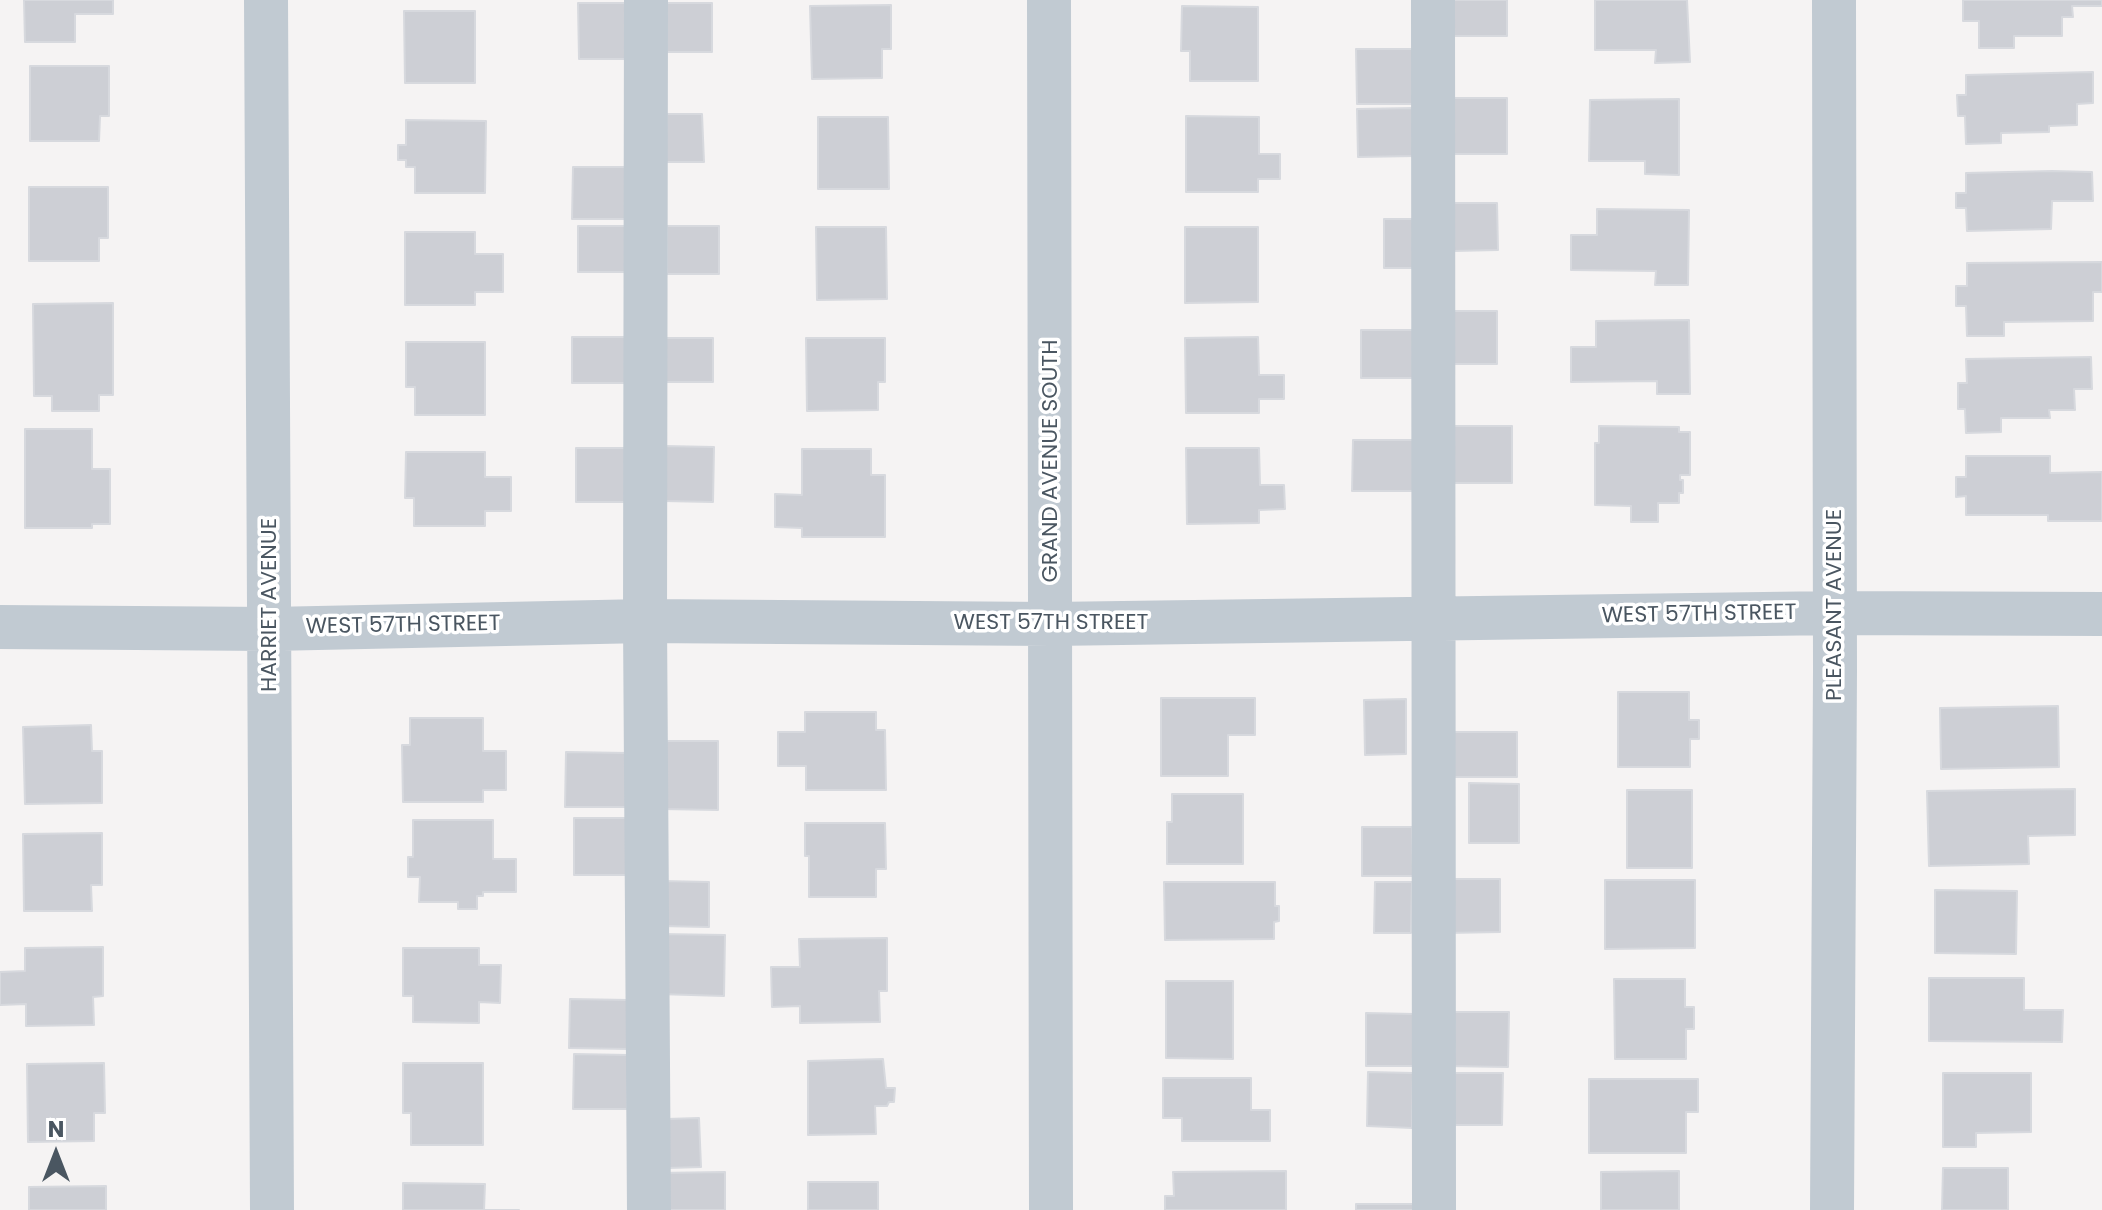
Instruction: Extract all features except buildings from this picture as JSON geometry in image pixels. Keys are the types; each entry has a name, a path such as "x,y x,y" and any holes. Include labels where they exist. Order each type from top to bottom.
{"street":[{"name":"HARRIET AVENUE","path":"266,0 272,1210"},
{"path":"646,0 645,621 649,1210"},
{"name":"GRAND AVENUE SOUTH","path":"1049,0 1051,1210"},
{"path":"1433,0 1434,1210"},
{"name":"PLEASANT AVENUE","path":"1832,1210 1834,0"},
{"name":"WEST 57TH STREET","path":"0,627 271,629 645,621 1051,624 1835,613 2102,614"}]}
